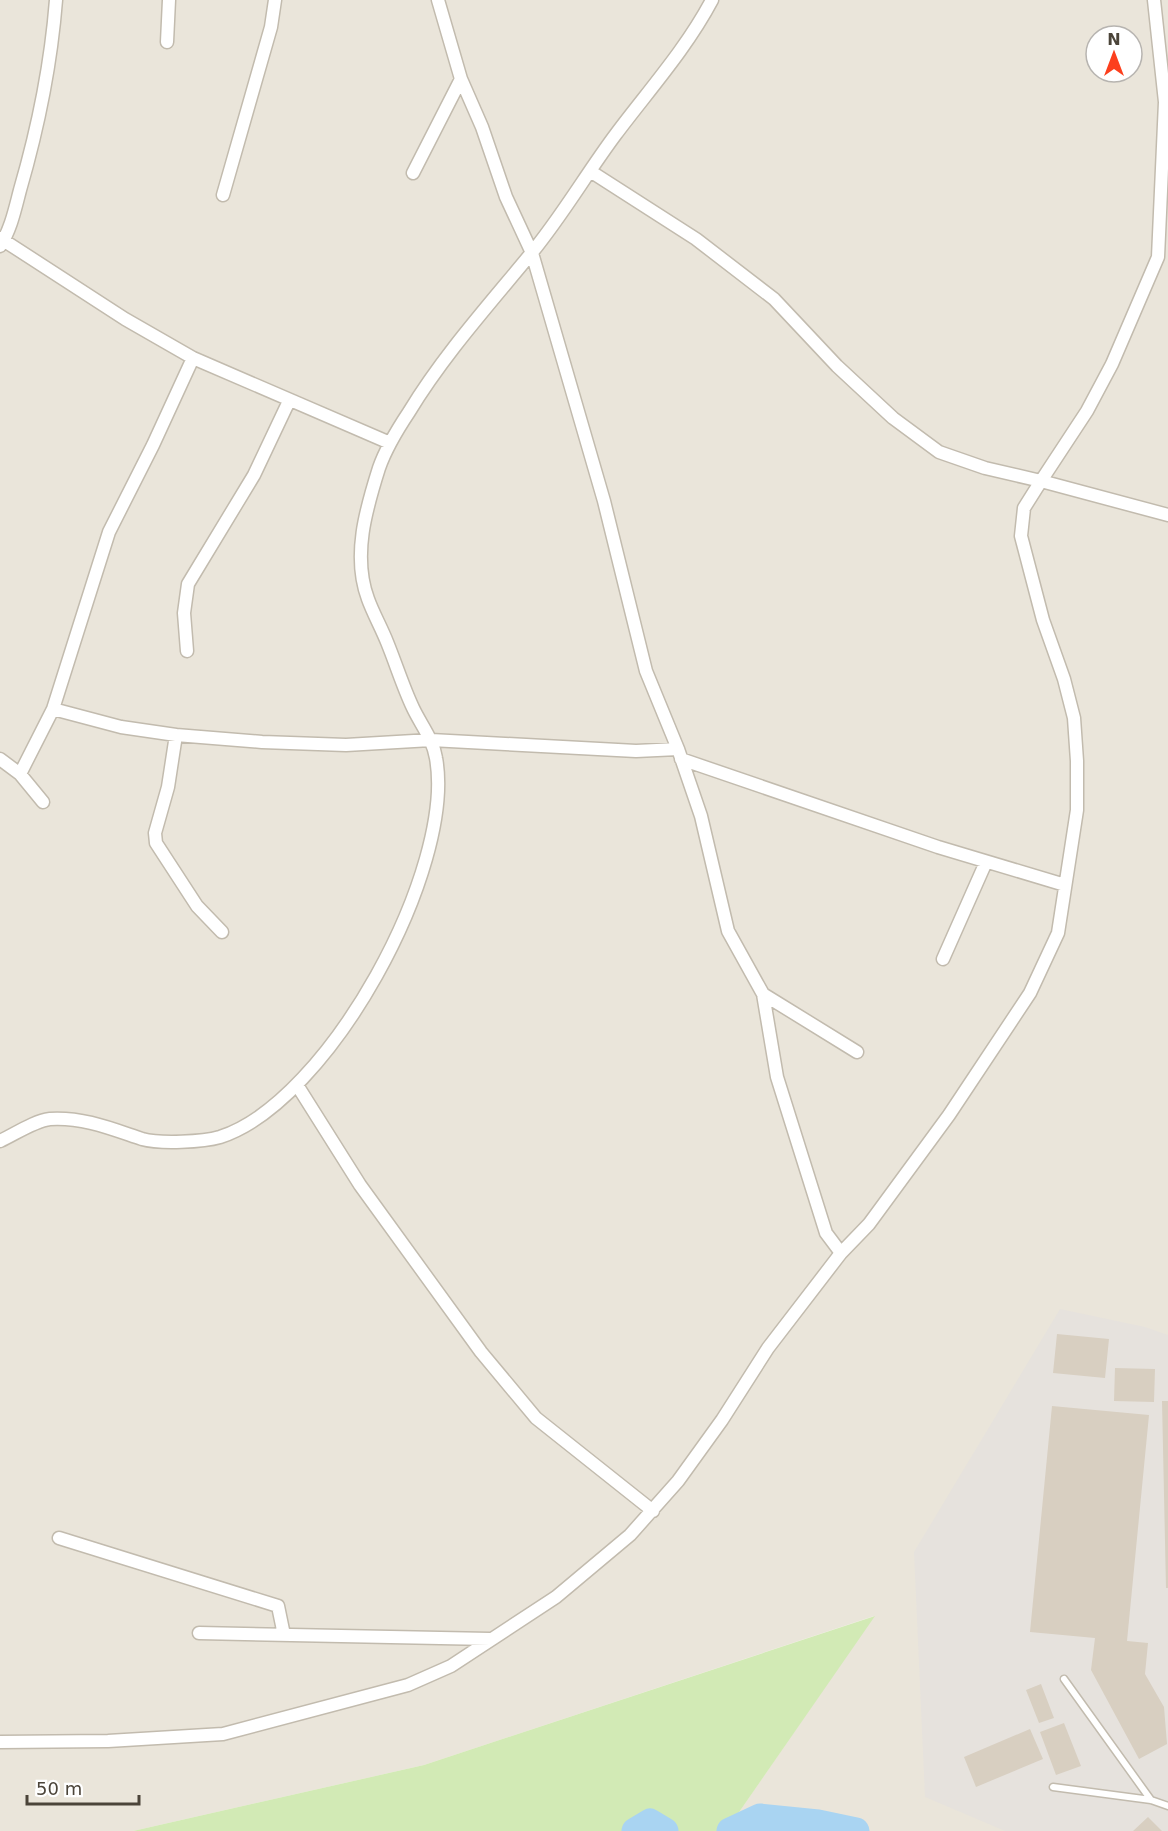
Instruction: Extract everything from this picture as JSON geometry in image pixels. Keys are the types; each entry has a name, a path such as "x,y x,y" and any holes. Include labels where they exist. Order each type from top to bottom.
{"street":[{"path":"56,0 41,109 30,156 1,242 193,358 390,443"},
{"path":"167,42 169,0"},
{"path":"223,195 272,27 275,0"},
{"path":"438,0 461,79 482,127 506,197 532,253 604,501 643,660 680,754 701,816 728,931 757,979 763,994 777,1077 826,1233 842,1253"},
{"path":"0,1141 46,1119 109,1125 147,1140 194,1141 220,1137 251,1121 297,1086 328,1049 373,986 415,893 437,797 437,760 431,740 413,709 366,596 361,535 367,507 390,443 426,385 473,322 532,253 590,171 696,30 712,0"},
{"path":"0,1742 108,1741 223,1734 408,1686 451,1666 556,1597 592,1569 653,1510 722,1420 768,1348 842,1253 869,1224 950,1115 1030,993 1058,933 1077,810 1074,718 1064,679 1043,620 1021,536 1024,508 1087,411 1112,364 1158,257 1165,102 1154,0"},
{"path":"413,173 461,79"},
{"path":"590,171 696,239 774,299 837,366 893,418 939,452 985,468 1168,515"},
{"path":"20,774 53,709 109,532 153,445 193,358"},
{"path":"187,651 184,613 188,584 254,475 289,401"},
{"path":"53,709 121,727 176,735 346,746 431,740 680,754 986,862 1065,885"},
{"path":"176,735 168,787 156,833 156,843 197,906 222,932"},
{"path":"0,759 20,774 43,802"},
{"path":"943,959 986,862"},
{"path":"763,994 857,1052"},
{"path":"297,1086 367,1195 501,1377 536,1418 653,1510"},
{"path":"59,1538 278,1606 284,1635"},
{"path":"200,1633 490,1639"}],"lane":[{"path":"1064,1678 1151,1800"},
{"path":"1053,1787 1151,1800 1168,1806"}],"shaded area":[{"path":"0,0 1168,0 1168,1831 726,1831 874,1616 424,1765 133,1831 0,1831"},
{"path":"1060,1309 1145,1327 1168,1335 1168,1831 1005,1831 925,1797 914,1552"}],"green space":[{"path":"875,1616 726,1831 133,1831 424,1765"}],"building":[{"path":"1057,1334 1109,1339 1105,1378 1053,1373"},
{"path":"1115,1368 1155,1369 1154,1402 1114,1401"},
{"path":"1162,1401 1168,1401 1168,1588 1166,1588"},
{"path":"1052,1406 1149,1415 1127,1641 1148,1643 1145,1674 1164,1707 1167,1744 1139,1759 1091,1670 1095,1638 1030,1632"},
{"path":"1041,1684 1054,1718 1039,1723 1026,1690"},
{"path":"1064,1723 1081,1766 1056,1775 1040,1732"},
{"path":"1030,1729 1043,1759 976,1787 964,1757"},
{"path":"1148,1817 1162,1831 1133,1831"}],"waterway":[{"path":"730,1831 760,1817 818,1823 856,1831"},
{"path":"635,1831 650,1822 665,1831"}]}
